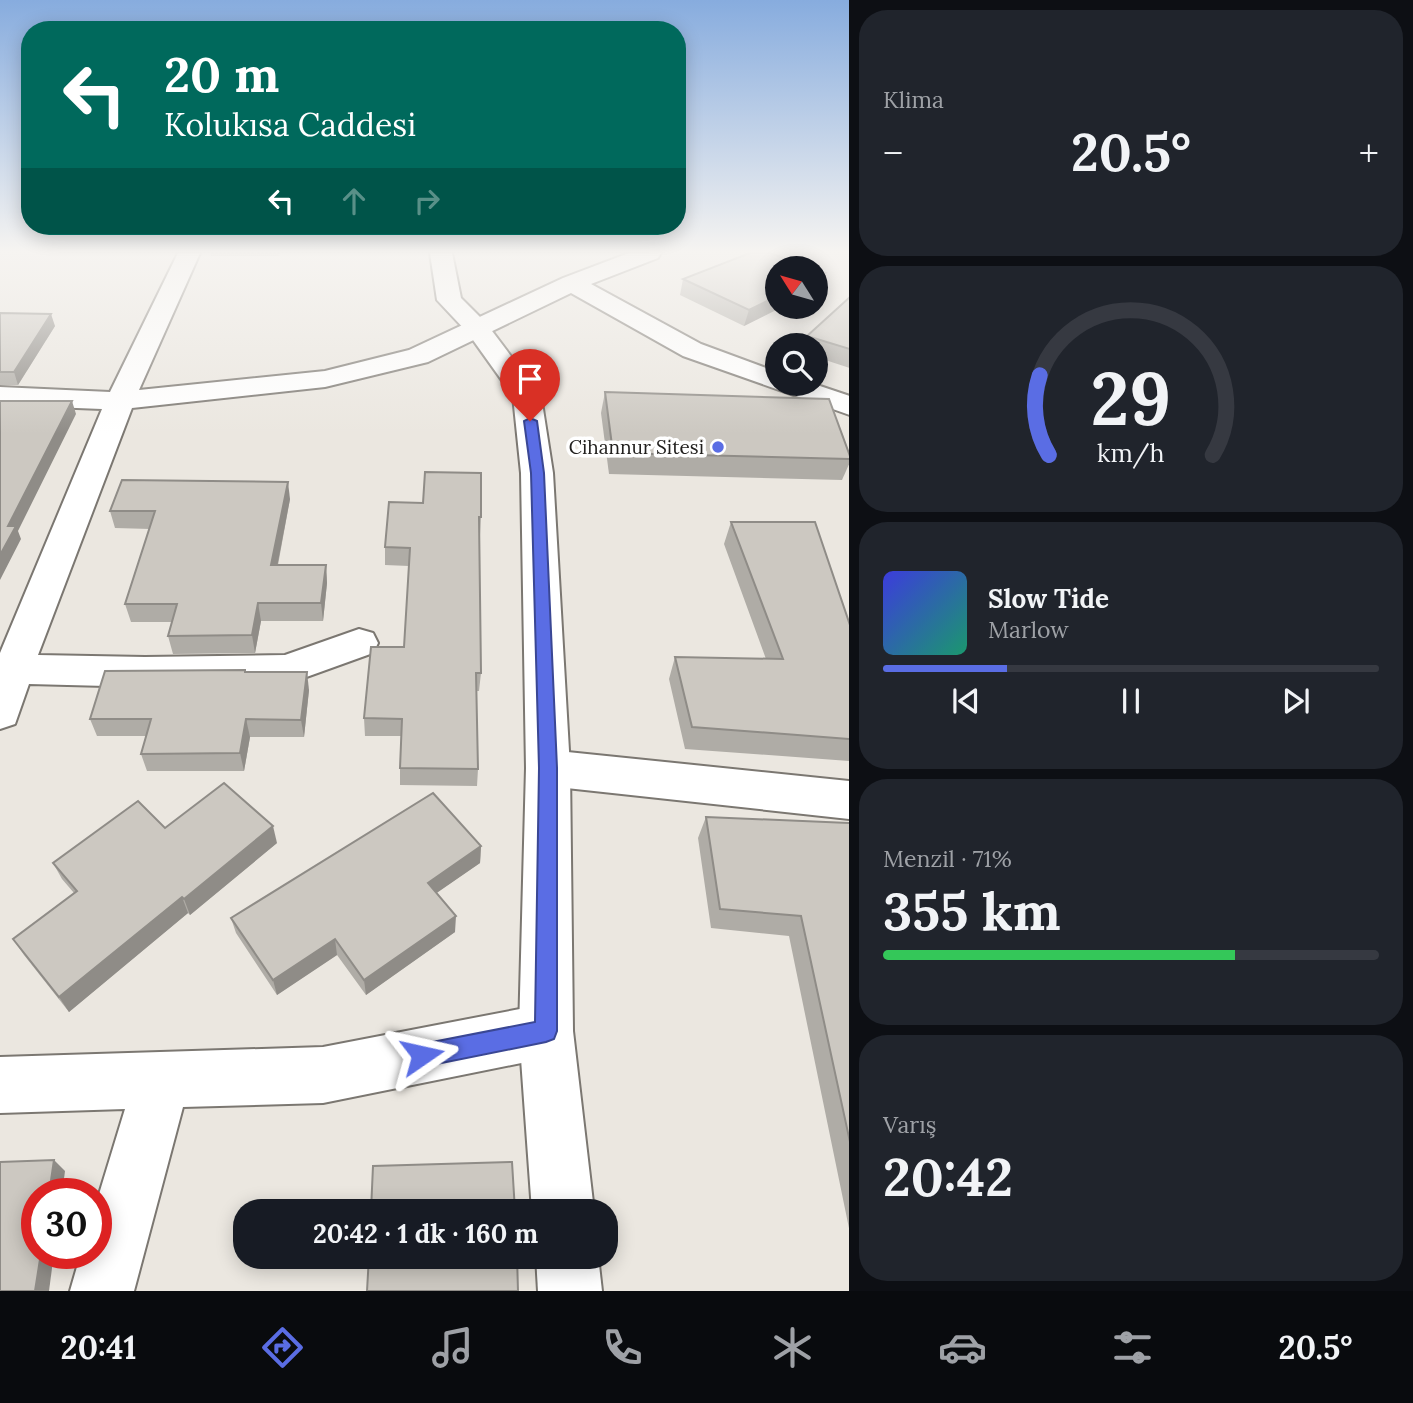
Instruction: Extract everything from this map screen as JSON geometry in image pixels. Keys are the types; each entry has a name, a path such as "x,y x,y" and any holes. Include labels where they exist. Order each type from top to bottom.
{"street":[{"path":"0,713 15,669 14,630 161,313"},
{"path":"462,313 477,328 527,396 537,473 548,768 546,1031 562,1199"},
{"path":"0,396 120,401 325,379 418,356 508,313"},
{"path":"626,313 692,350 765,377"},
{"path":"820,396 849,406"},
{"path":"15,669 145,672 287,669 359,643"},
{"path":"548,768 849,800"},
{"path":"0,1085 323,1074 546,1031"},
{"path":"102,1291 162,1080"},
{"path":"568,1269 570,1291"}],"building":[{"path":"0,313 51,314 14,372 0,372"},
{"path":"832,313 849,313 849,349 828,342 828,333 810,333"},
{"name":"Cihannur Sitesi","path":"605,392 829,399 849,459 613,453"},
{"path":"0,401 72,401 8,526 16,526 0,555"},
{"path":"425,472 481,473 481,673 476,673 478,769 400,768 402,719 364,718 371,647 404,647 410,548 385,547 389,502 423,503"},
{"path":"122,480 288,482 271,565 326,565 321,603 258,603 252,635 168,636 177,604 125,604 155,511 110,511"},
{"path":"731,522 815,522 849,622 849,739 692,727 675,657 783,659"},
{"path":"105,671 307,672 301,720 246,719 240,753 141,754 151,719 90,719"},
{"path":"224,783 273,826 59,997 13,939 77,891 53,863 138,801 165,828"},
{"path":"433,793 481,846 428,883 456,916 364,980 335,939 273,980 231,918"},
{"path":"706,817 849,823 849,1137 801,916 720,909"},
{"path":"54,1160 51,1178 21,1178 21,1269 38,1269 35,1291 0,1291 0,1162"},
{"path":"512,1162 514,1199 372,1199 373,1166"},
{"path":"368,1269 517,1269 518,1291 367,1291"}],"place":[{"name":"Cihannur Sitesi","path":"718,447"}],"route":[{"path":"422,1055 546,1031 548,768 537,473 530,421"}]}
